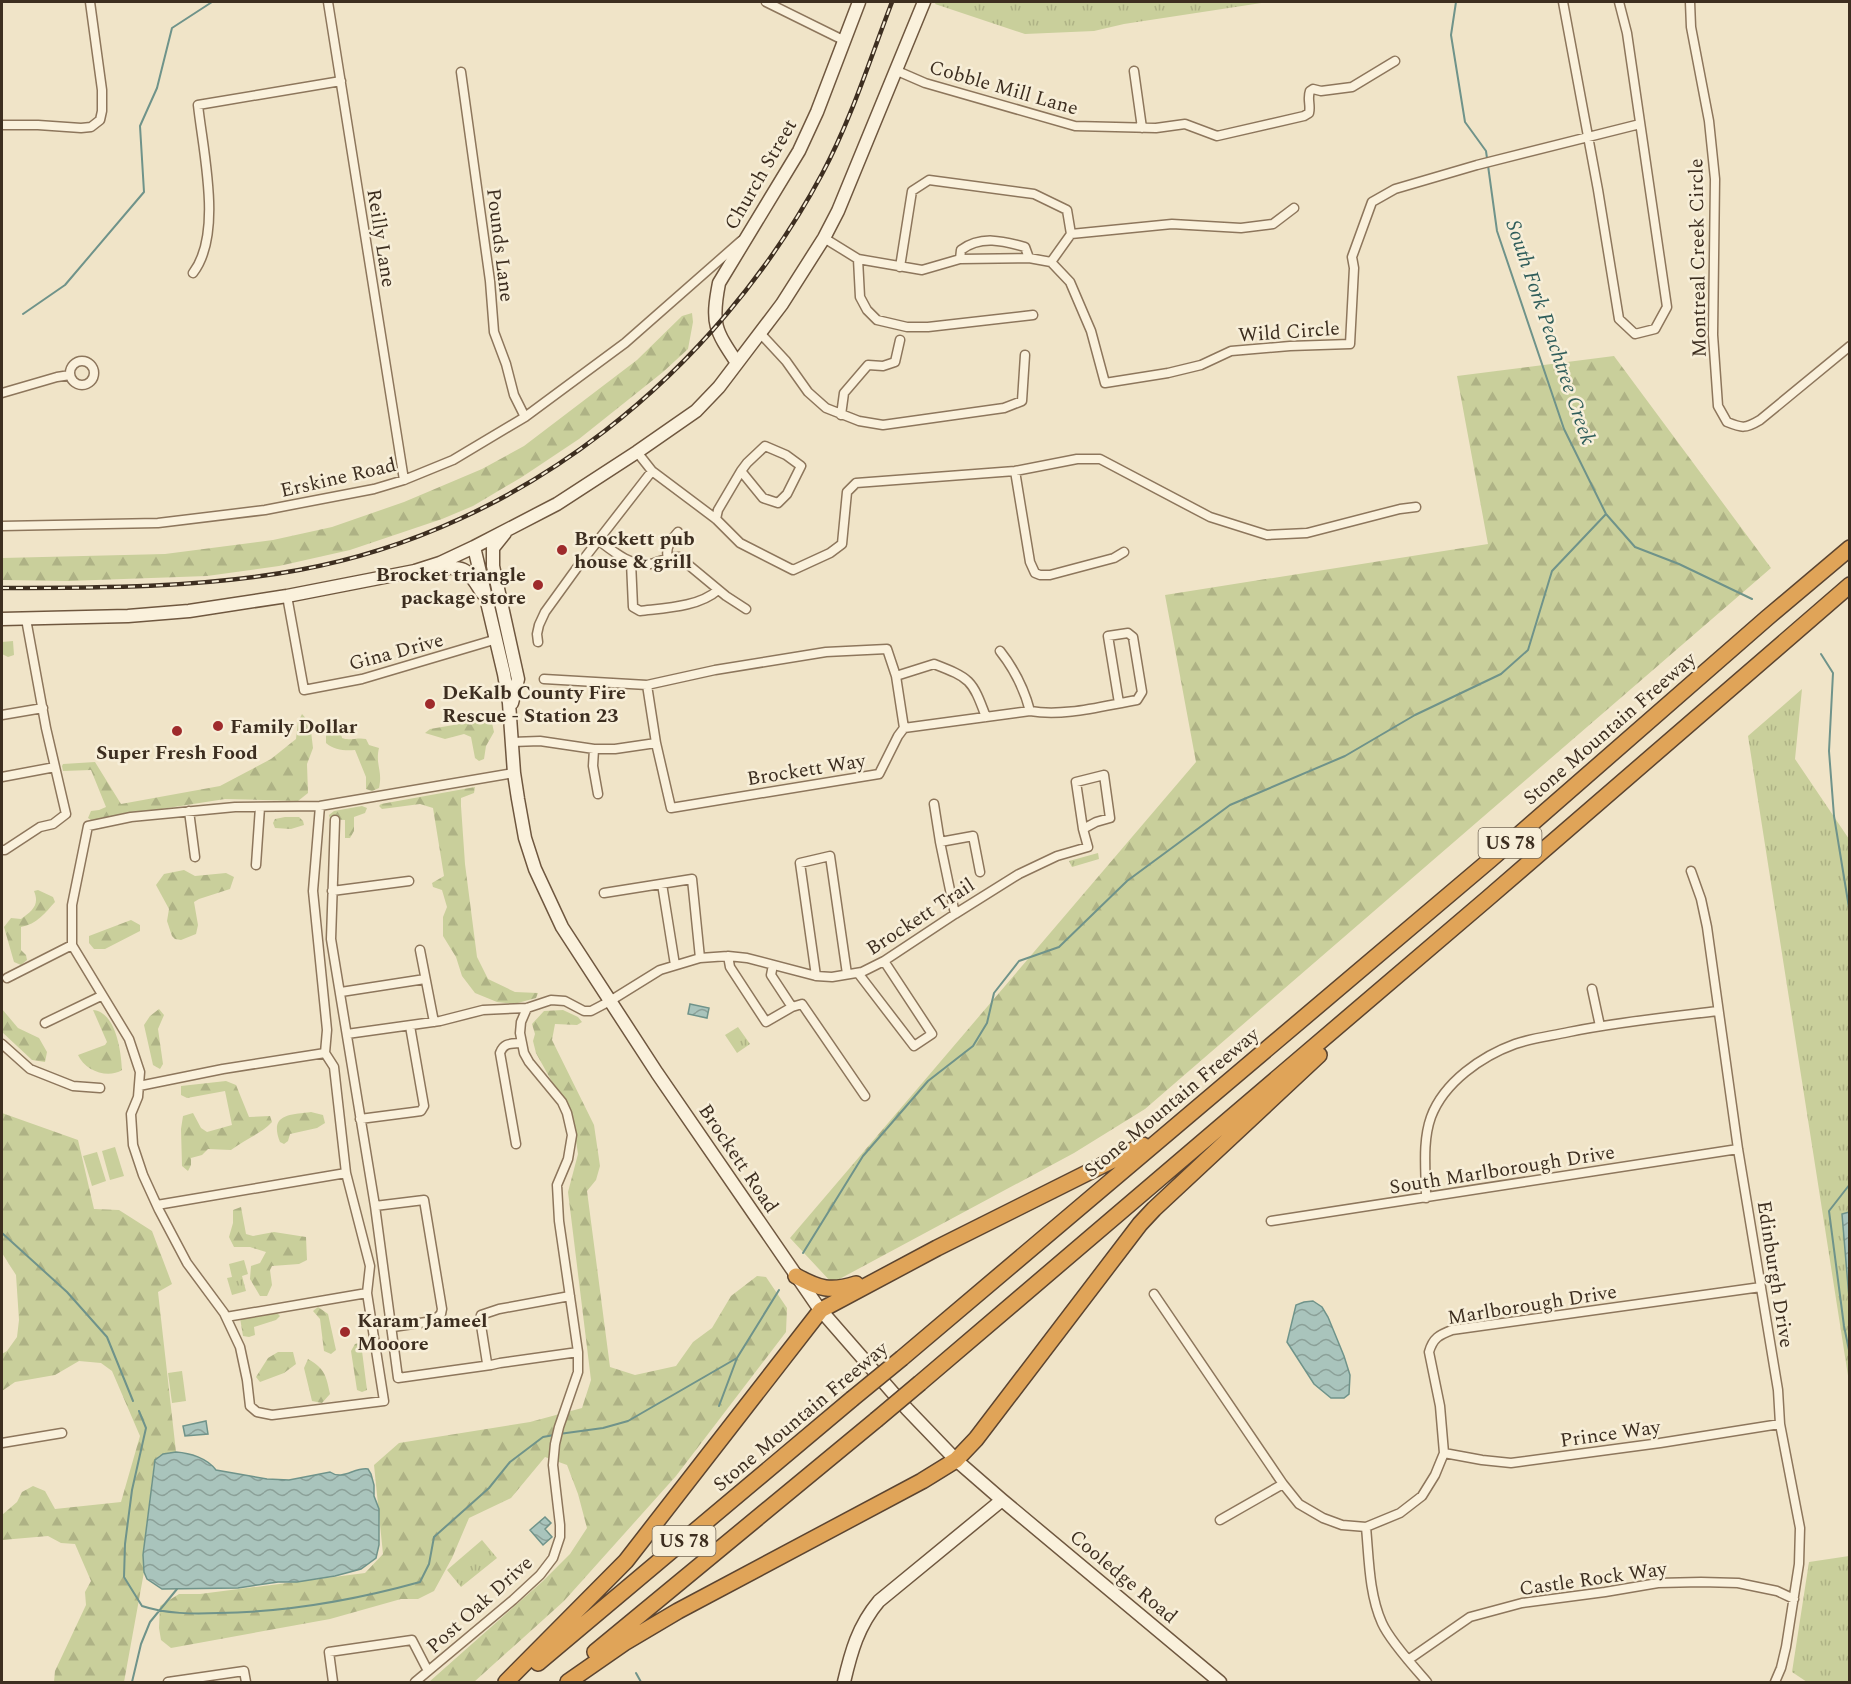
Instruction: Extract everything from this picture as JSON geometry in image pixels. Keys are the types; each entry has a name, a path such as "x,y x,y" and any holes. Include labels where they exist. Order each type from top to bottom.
{"highway":[{"name":"Stone Mountain Freeway","path":"515,1683 1491,860 1758,625 1850,548"},
{"name":"US 78","path":"558,1683 920,1383 1487,899 1850,585"},
{"path":"568,1683 624,1643 678,1611 912,1486 956,1460 976,1439 1128,1238 1154,1209 1487,899"},
{"path":"506,1683 626,1561 820,1310 1167,1133"},
{"path":"796,1276 812,1286 834,1289 893,1271"}],"street":[{"path":"2,125 81,128 91,127 100,120 102,90 90,2"},
{"name":"Reilly Lane","path":"328,2 404,480"},
{"path":"766,2 845,41"},
{"name":"Church Street","path":"737,363 716,328 714,307 719,283 799,152 860,2"},
{"path":"415,572 474,547 557,504 696,411 719,387 782,304 824,238 859,164 924,2"},
{"path":"1563,2 1589,137 1619,319 1635,334 1655,329 1666,307 1627,33 1619,2"},
{"name":"Montreal Creek Circle","path":"1690,2 1690,27 1708,121 1715,179 1713,335 1718,406 1726,422 1748,428 1850,346"},
{"name":"Cobble Mill Lane","path":"895,70 925,83 1075,126 1156,128 1185,124 1217,136 1304,116 1310,112 1311,108 1307,99 1310,91 1352,87 1395,61"},
{"path":"1134,71 1142,128"},
{"name":"Pounds Lane","path":"461,72 490,281 494,332 514,395 525,417"},
{"path":"193,273 201,264 210,225 198,105 341,81"},
{"name":"Wild Circle","path":"1051,262 1070,282 1091,331 1105,383 1190,368 1231,351 1350,344 1354,268 1352,257 1372,202 1395,189 1477,165 1640,124"},
{"path":"824,238 858,259 900,267 922,270 960,259 1029,258 1051,262 1071,234 1066,210 1034,194 929,180 912,191 900,267"},
{"path":"1071,234 1172,224 1254,227 1273,224 1294,208"},
{"name":"Erskine Road","path":"2,526 169,522 265,510 374,489 404,480 453,460 525,417 625,343 746,236"},
{"path":"960,259 961,250 971,242 1001,240 1025,247 1029,258"},
{"path":"858,259 860,297 867,310 877,320 907,327 928,327 1033,315"},
{"path":"705,272 719,283"},
{"path":"760,333 786,361 808,392 826,408 859,421 883,425 1004,408 1022,401 1025,355"},
{"path":"841,415 844,393 868,365 882,366 895,362 900,340"},
{"path":"2,393 70,375"},
{"path":"716,519 718,510 741,471 765,446 786,455 801,466 787,494 778,502 763,498 741,471"},
{"path":"637,452 652,471 716,519 740,543 793,570 830,553 842,544 847,492 856,483 1015,471 1077,459 1100,459 1210,517 1267,535 1307,533 1416,507"},
{"path":"538,642 537,634 545,612 652,471"},
{"path":"1015,471 1030,562 1035,573 1050,575 1114,558 1124,552"},
{"path":"508,530 493,548 493,566 518,679 510,710"},
{"path":"668,559 666,552 668,546 678,532"},
{"path":"598,540 631,562 651,564 679,557 718,590 746,609"},
{"name":"Brockett Road","path":"474,547 497,639 510,710 514,773 525,838 543,887 562,927 657,1073 820,1310 907,1409 956,1460 1002,1500"},
{"path":"631,562 633,607 640,611 702,600 712,596 718,590"},
{"path":"2,619 134,616 189,611 456,566 468,572 488,601"},
{"name":"Gina Drive","path":"287,596 304,690 372,676 497,639"},
{"path":"2,850 40,827 53,824 66,813 26,619"},
{"path":"544,679 647,685 715,670 826,652 887,649 896,676 904,728 1030,711 1047,714 1119,703 1137,700 1142,692 1133,637 1128,633 1108,636 1119,703"},
{"path":"1000,651 1013,667 1025,691 1030,711"},
{"path":"896,676 934,664 964,676 977,691 986,717"},
{"name":"Brockett Way","path":"647,685 656,743 671,808 879,774 904,728"},
{"path":"2,716 43,708"},
{"path":"512,742 540,741 594,749 615,749 656,743"},
{"path":"594,749 593,766 598,794"},
{"path":"2,777 55,767"},
{"path":"320,806 313,891 327,1030 325,1053 334,1067 346,1173 370,1266 367,1293 384,1401 272,1415 257,1412 250,1406 240,1347 226,1317 187,1263 143,1175 133,1145 131,1114 138,1096 140,1072 129,1039 72,945 72,905 88,826 131,817 235,807 320,806 514,773"},
{"name":"Brockett Trail","path":"610,1001 660,970 700,958 728,956 747,958 816,976 858,973 884,961 1019,874 1057,856 1088,847 1083,829 1076,782 1104,775 1110,818 1083,829"},
{"path":"934,804 955,914"},
{"path":"256,865 260,807"},
{"path":"189,812 195,857"},
{"path":"335,820 331,939 375,1206 393,1327 398,1378 578,1352"},
{"path":"940,842 973,836 980,872"},
{"path":"816,976 800,863 830,856 847,974"},
{"name":"Edinburgh Drive","path":"1691,871 1707,927 1738,1149 1778,1390 1780,1424 1800,1528 1799,1564 1794,1599 1786,1647 1775,1683"},
{"path":"604,893 692,879 700,958"},
{"path":"332,891 410,881"},
{"path":"662,884 675,965"},
{"path":"6,978 72,945"},
{"path":"420,951 434,1022"},
{"path":"728,956 730,967 766,1022 802,1004 865,1096"},
{"path":"858,973 914,1046 932,1034 884,961"},
{"path":"773,965 771,975 792,1007"},
{"path":"341,992 425,978"},
{"path":"1592,989 1600,1026"},
{"path":"45,1023 101,996"},
{"path":"347,1034 434,1022 483,1010 527,1008 544,1001 566,1001 587,1012 610,1001"},
{"path":"516,1144 500,1053 505,1044 522,1043 521,1022 527,1008"},
{"path":"1426,1198 1426,1133 1432,1114 1443,1094 1462,1075 1486,1058 1515,1045 1600,1026 1718,1011"},
{"path":"360,1119 421,1111 424,1106 410,1026"},
{"name":"Post Oak Drive","path":"415,1683 540,1575 553,1558 560,1537 553,1465 555,1444 578,1372 578,1352 559,1221 557,1185 568,1159 572,1134 562,1102 529,1062 522,1043"},
{"path":"2,1044 30,1070 73,1086 100,1088"},
{"path":"139,1086 223,1069 325,1053"},
{"name":"South Marlborough Drive","path":"1271,1221 1738,1149"},
{"path":"157,1205 346,1173"},
{"path":"375,1206 424,1200 442,1309 441,1314 434,1321 393,1327"},
{"name":"Marlborough Drive","path":"1444,1454 1440,1406 1429,1352 1431,1343 1437,1336 1452,1330 1761,1287"},
{"path":"226,1317 367,1293"},
{"path":"1154,1294 1283,1484 1299,1504 1323,1518 1342,1525 1366,1527 1400,1513 1422,1496 1444,1454"},
{"path":"490,1365 487,1363 481,1316 499,1309 570,1296"},
{"name":"Prince Way","path":"1444,1454 1482,1461 1511,1463 1780,1424"},
{"path":"2,1443 62,1433"},
{"path":"1220,1520 1283,1484"},
{"path":"844,1683 860,1628 879,1601 1002,1500"},
{"name":"Cooledge Road","path":"1002,1500 1220,1683"},
{"path":"1366,1527 1375,1604 1383,1625 1427,1683"},
{"name":"Castle Rock Way","path":"1408,1660 1470,1617 1522,1603 1658,1583 1738,1583 1777,1590 1794,1599"},
{"name":"Post Oak Drive","path":"333,1683 329,1652 412,1640 428,1671"},
{"path":"168,1683 244,1671 246,1683"}],"green space":[{"path":"936,2 1268,2 1124,24 1094,31 1025,34 935,4"},
{"path":"692,313 693,322 688,349 663,372 579,439 522,477 473,506 442,519 350,550 279,566 207,576 68,581 2,580 2,558 165,554 273,540 332,527 404,502 482,469 524,446 637,360 682,316"},
{"path":"1614,356 1771,568 1145,1109 1074,1153 832,1283 790,1238 1196,762 1165,595 1488,544 1457,376"},
{"path":"13,641 14,655 8,657 2,654 2,642"},
{"path":"1802,689 1795,759 1849,839 1849,1382 1748,736"},
{"path":"302,714 310,723 313,748 307,764 308,793 298,801 225,799 91,820 88,818 91,811 106,807 91,770 63,771 63,764 95,762 121,804 220,786 271,759 296,739 298,722"},
{"path":"330,718 342,738 366,739 369,745 379,748 379,788 372,791 366,789 366,777 355,750 340,750 326,743 326,724"},
{"path":"483,720 492,723 494,732 486,746 484,759 479,761 475,758 471,737 464,734 445,739 425,733 430,729"},
{"path":"475,787 474,793 461,798 461,806 465,864 477,957 488,979 515,992 538,993 536,998 514,1004 497,1002 475,993 462,976 456,957 443,936 443,917 447,907 442,890 433,887 432,883 444,876 433,808 420,804 382,809 379,806"},
{"path":"362,806 367,808 365,813 354,817 354,831 350,838 345,838 345,820 330,819 329,815 334,811"},
{"path":"299,817 304,825 291,829 275,828 273,823 275,819"},
{"path":"1098,853 1099,859 1072,867 1069,861"},
{"path":"184,870 195,876 226,873 234,877 230,889 194,902 198,925 196,934 181,940 172,936 167,921 169,909 156,885 164,874"},
{"path":"38,890 53,897 55,902 36,921 21,927 21,950 27,960 21,965 14,962 4,927 11,918 21,919 32,910 36,900 34,891"},
{"path":"131,920 140,925 140,931 105,949 94,949 89,943 89,936"},
{"path":"2,1009 18,1028 39,1038 47,1052 45,1062 32,1060 2,1032"},
{"path":"159,1009 164,1015 158,1029 163,1064 160,1069 153,1065 144,1025"},
{"path":"93,1010 101,1012 107,1018 116,1034 122,1070 116,1073 97,1072 81,1061 78,1055 105,1045 107,1042"},
{"path":"563,1010 578,1017 582,1022 577,1025 555,1024 552,1040 594,1125 600,1166 596,1180 587,1191 610,1367 635,1375 676,1366 693,1342 712,1328 731,1296 757,1276 766,1277 787,1308 786,1332 676,1476 564,1601 474,1682 429,1682 543,1581 570,1554 587,1528 567,1465 545,1457 511,1498 469,1518 452,1558 434,1591 418,1599 401,1599 330,1619 171,1648 161,1640 160,1606 179,1594 200,1594 365,1573 383,1554 374,1465 399,1443 530,1422 582,1408 591,1380 568,1192 578,1154 573,1120 536,1053 532,1024 544,1011"},
{"path":"738,1027 750,1044 737,1053 725,1035"},
{"path":"226,1081 236,1085 249,1117 270,1116 272,1122 231,1150 208,1149 202,1155 191,1158 188,1171 182,1166 183,1116 193,1113 201,1128 207,1132 232,1125 225,1091 187,1098 181,1095 181,1086"},
{"path":"311,1112 323,1115 325,1123 317,1128 290,1134 288,1141 284,1144 280,1142 277,1133 279,1121 289,1115"},
{"path":"2,1113 78,1140 94,1209 119,1210 152,1231 172,1284 158,1292 176,1452 160,1455 154,1463 143,1555 144,1572 124,1682 54,1682 55,1671 86,1605 85,1592 91,1581 75,1544 61,1543 48,1536 2,1540 2,1515 17,1502 22,1492 33,1486 45,1491 55,1509 121,1502 140,1436 112,1371 101,1363 79,1361 55,1375 15,1382 2,1391 2,1354 17,1337 19,1320 16,1275 2,1253"},
{"path":"115,1147 124,1176 110,1180 102,1151"},
{"path":"97,1152 106,1181 92,1186 83,1156"},
{"path":"241,1207 246,1234 253,1236 274,1232 306,1237 307,1260 299,1264 272,1266 270,1270 272,1285 267,1296 260,1296 250,1279 251,1266 260,1263 266,1252 250,1247 234,1247 229,1237 233,1223 233,1210"},
{"path":"244,1260 248,1274 242,1276 246,1291 232,1295 227,1278 232,1277 229,1264"},
{"path":"318,1307 328,1314 336,1350 331,1354 324,1351 320,1319 313,1311"},
{"path":"276,1312 280,1316 276,1320 254,1327 255,1335 243,1336 240,1318"},
{"path":"359,1343 367,1390 362,1392 357,1390 351,1351 355,1344"},
{"path":"278,1352 293,1352 296,1364 284,1373 260,1382 256,1377 268,1358"},
{"path":"308,1359 321,1369 327,1382 330,1394 322,1403 312,1401 304,1368"},
{"path":"182,1371 186,1401 172,1403 168,1373"},
{"path":"482,1540 497,1558 461,1587 447,1570"},
{"path":"1849,1556 1849,1682 1807,1682 1792,1672 1809,1562"}],"water":[{"path":"690,1004 709,1008 707,1018 688,1014"},
{"path":"1850,1212 1849,1298 1842,1214"},
{"path":"1313,1301 1322,1307 1328,1317 1344,1356 1350,1375 1349,1394 1344,1398 1331,1398 1314,1384 1287,1342 1296,1305"},
{"path":"206,1421 208,1434 185,1436 183,1426"},
{"path":"176,1452 198,1457 208,1462 216,1470 267,1479 289,1480 330,1472 339,1475 368,1469 379,1509 379,1545 376,1558 361,1569 297,1582 278,1582 238,1588 162,1589 147,1579 144,1572 143,1555 155,1460 163,1454"},
{"path":"545,1517 551,1523 545,1529 552,1537 543,1545 530,1530"}],"waterway":[{"path":"23,314 65,285 144,192 140,126 157,88 172,28 212,2"},
{"name":"South Fork Peachtree Creek","path":"1456,2 1451,35 1465,122 1486,151 1497,231 1564,429 1606,514 1635,547 1679,564 1752,599"},
{"name":"South Fork Peachtree Creek","path":"803,1253 863,1156 928,1081 973,1046 987,1023 994,993 1019,961 1059,947 1127,881 1230,805 1345,756 1415,715 1501,674 1528,650 1552,571 1606,514"},
{"path":"1821,654 1833,673 1829,751 1834,816 1850,914"},
{"path":"1850,1184 1829,1211 1850,1355"},
{"name":"South Fork Peachtree Creek","path":"2,1233 67,1292 107,1337 133,1401"},
{"name":"South Fork Peachtree Creek","path":"559,1434 603,1428 628,1421 737,1358 779,1290"},
{"path":"719,1406 737,1358"},
{"name":"South Fork Peachtree Creek","path":"139,1411 146,1428 132,1490 125,1544 124,1577 142,1606 180,1613 244,1612 295,1607 346,1599 420,1582 429,1564 434,1537 489,1488 510,1462 543,1437 554,1435"},
{"path":"132,1682 141,1644 150,1622 177,1589"},
{"path":"636,1673 641,1682"}],"railway":[{"path":"2,588 188,584 299,570 381,549 460,519 535,479 604,431 669,376 727,314 778,246 822,174 832,153 851,111 892,2"}],"place":[{"name":"Brockett pub house & grill","path":"562,550"},
{"name":"Brocket triangle package store","path":"538,585"},
{"name":"DeKalb County Fire Rescue - Station 23","path":"430,704"},
{"name":"Family Dollar","path":"218,726"},
{"name":"Super Fresh Food","path":"177,731"},
{"name":"Karam Jameel Mooore","path":"345,1332"}]}
